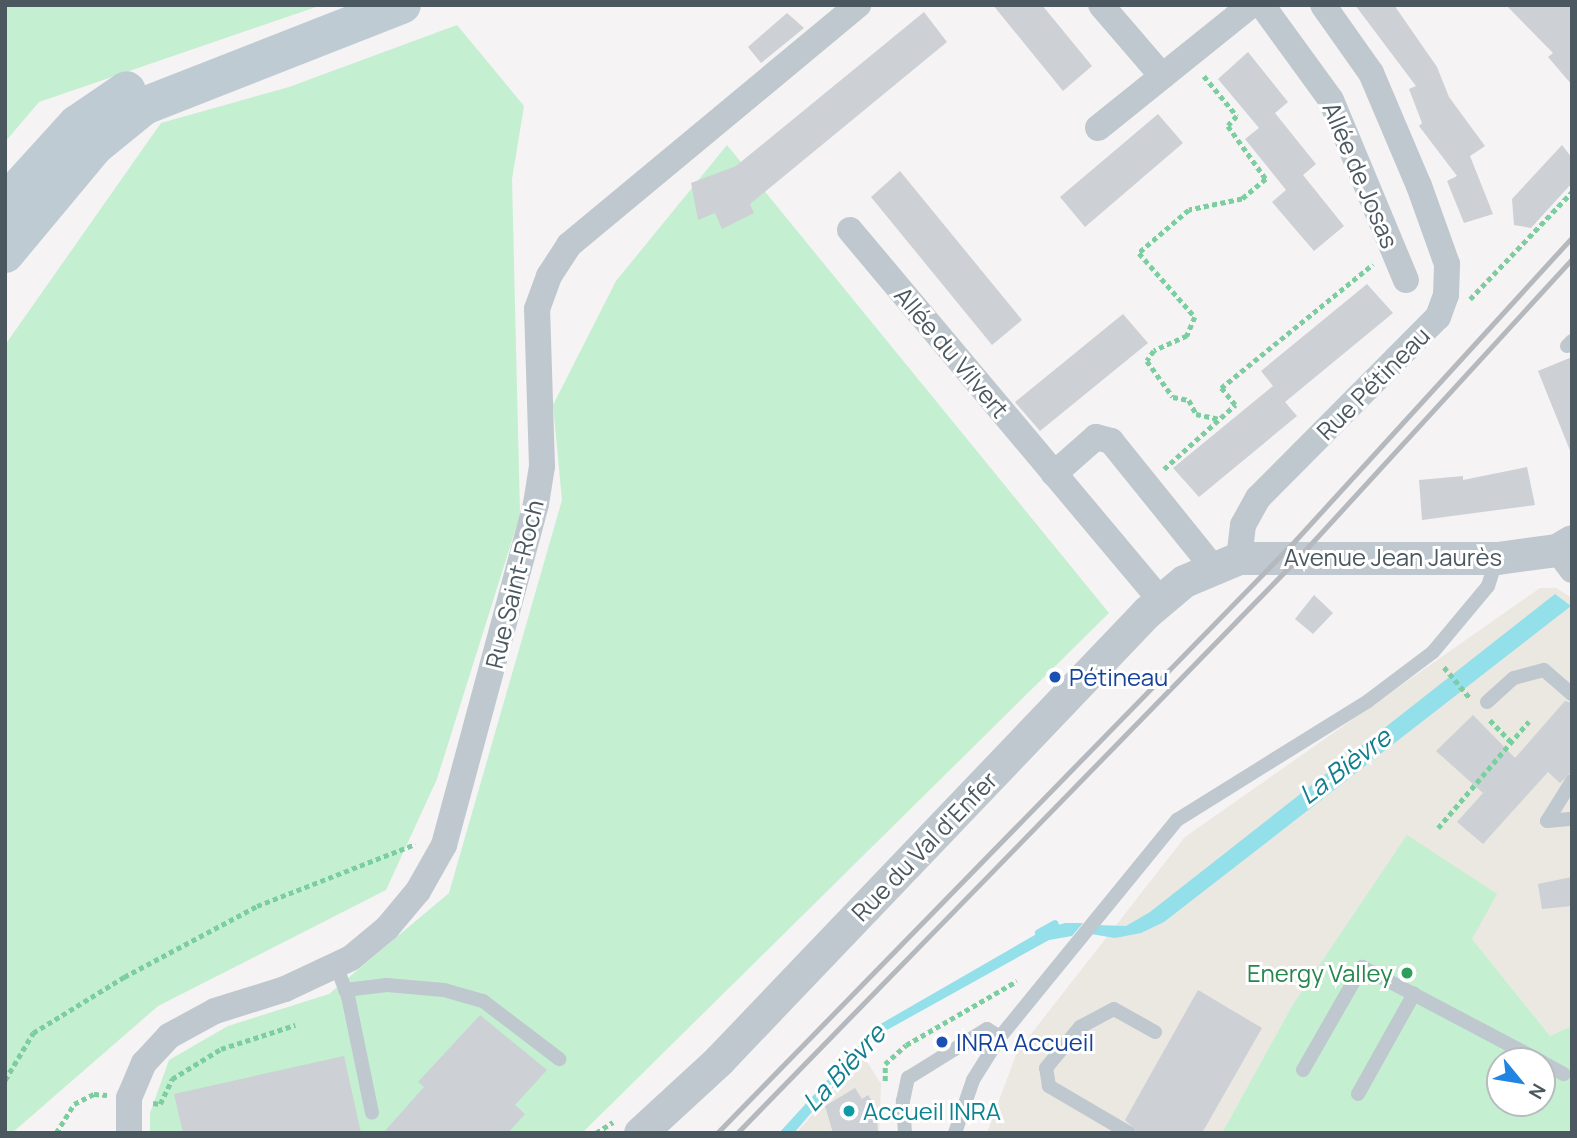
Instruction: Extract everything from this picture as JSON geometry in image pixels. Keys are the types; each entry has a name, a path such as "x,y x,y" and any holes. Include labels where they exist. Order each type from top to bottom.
{"main road":[{"path":"5,254 72,172 121,121 144,106 244,63 402,5"},
{"path":"5,203 76,124 134,86 156,75 244,63"}],"street":[{"name":"Rue Saint-Roch","path":"129,1133 134,1087 144,1063 169,1036 215,1011 341,979 418,891 448,833 536,504 542,466 537,309 549,276 569,245 858,5"},
{"path":"1101,5 1162,76"},
{"path":"1098,128 1251,5"},
{"name":"Allée de Josas","path":"1262,5 1331,100 1406,280"},
{"name":"Rue Pétineau","path":"1225,562 1258,498 1438,317 1446,295 1447,264 1403,148 1371,73 1323,5"},
{"name":"Allée du Vilvert","path":"850,230 1160,599"},
{"path":"1054,474 1096,437 1111,441 1147,484 1225,562"},
{"name":"Avenue Jean Jaurès","path":"1225,562 1497,558 1567,554"},
{"name":"Rue du Val d'Enfer","path":"640,1133 719,1060 1160,599 1225,562"}],"lane":[{"path":"955,1133 973,1080 1000,1037 1177,820 1368,701 1433,652 1488,586 1497,558"},
{"path":"1486,702 1514,678 1544,670 1572,694"},
{"path":"1572,781 1547,821 1572,820"},
{"path":"1303,1070 1362,967 1513,1047"},
{"path":"372,1113 341,979 444,990 483,1001 559,1059"},
{"path":"1358,1094 1413,994"},
{"path":"1129,1133 1049,1086 1046,1068 1080,1027 1114,1009 1155,1032"},
{"path":"905,1133 903,1101 908,1078 987,1029 1000,1037"}],"path":[{"path":"1187,56 1237,116 1228,126 1266,179 1242,199 1189,210 1139,253 1195,317 1187,336 1154,351 1147,360 1173,397 1189,400 1196,414 1220,419"},
{"path":"1462,298 1474,300 1572,192"},
{"path":"1147,484 1235,405 1221,388 1393,248"},
{"path":"1449,673 1464,692"},
{"path":"1438,828 1529,721"},
{"path":"5,1080 33,1033 124,977 257,906 368,859 448,833"}],"shaded area":[{"path":"1540,588 1556,588 1572,598 1572,1026 1550,1036 1472,939 1292,1006 1222,1133 987,1133 1017,1052 1185,837"},
{"path":"864,1057 881,1084 879,1133 796,1133"}],"green space":[{"path":"5,5 322,5 39,102 5,142"},
{"path":"457,25 524,106 512,179 520,515 437,779 386,890 158,1006 12,1133 5,1133 5,345 161,123 289,87"},
{"path":"727,145 1109,613 582,1133 150,1133 150,1113 169,1060 228,1026 329,994 449,893 562,500 553,405 616,281"},
{"name":"Energy Valley","path":"1407,835 1497,894 1472,939 1550,1036 1572,1026 1572,1133 1222,1133 1292,1006"}],"water":[{"path":"1555,594 1571,606 1164,922 1141,933 1115,938 1091,934 1098,925 1126,926 1150,912"},
{"path":"1065,923 1083,923 1072,936 1049,940 878,1035 794,1133 779,1133 877,1026 1047,928"}],"building":[{"path":"993,5 1042,5 1092,66 1063,91"},
{"path":"1355,5 1394,5 1437,67 1449,97 1485,146 1470,156 1493,214 1464,223 1447,181 1457,176 1419,126 1422,123 1409,89 1416,86"},
{"path":"1506,5 1572,5 1572,85 1548,57 1553,53"},
{"path":"924,12 947,42 750,204 754,213 722,229 715,213 698,220 691,183 736,166"},
{"path":"787,13 804,28 761,63 748,47"},
{"path":"1248,52 1288,102 1275,113 1316,164 1303,175 1344,226 1314,251 1272,202 1286,190 1245,139 1259,128 1218,79"},
{"path":"1158,114 1183,143 1085,227 1060,197"},
{"path":"1562,145 1572,158 1572,183 1531,228 1514,225 1512,199"},
{"path":"900,171 1022,320 992,345 871,197"},
{"path":"1367,284 1393,313 1285,402 1297,416 1199,497 1173,468 1273,386 1261,371"},
{"path":"1123,314 1148,343 1040,431 1015,402"},
{"path":"1572,357 1572,452 1571,453 1538,371"},
{"path":"1527,467 1535,505 1422,520 1419,480 1463,476 1463,480"},
{"path":"1314,595 1333,613 1313,634 1295,619"},
{"path":"1565,701 1572,703 1572,771 1560,783 1548,772 1483,844 1457,822 1483,793 1436,751 1473,715 1515,758"},
{"path":"1572,877 1572,906 1542,909 1538,884"},
{"path":"1198,990 1262,1028 1202,1133 1139,1133 1125,1120"},
{"path":"480,1015 547,1070 515,1105 525,1114 508,1133 383,1133 424,1087 418,1082"},
{"path":"344,1056 361,1133 183,1133 174,1094"},
{"name":"Accueil INRA","path":"855,1088 862,1099 868,1095 876,1107 878,1133 833,1133 825,1106"}],"waterway":[{"name":"La Bièvre","path":"1039,933 1055,924"}],"railway":[{"path":"717,1133 1291,545 1572,237"},
{"path":"737,1133 1297,559 1572,259"}],"place":[{"name":"Pétineau","path":"1055,677"},
{"name":"Energy Valley","path":"1407,973"},
{"name":"INRA Accueil","path":"942,1042"},
{"name":"Accueil INRA","path":"849,1111"}]}
